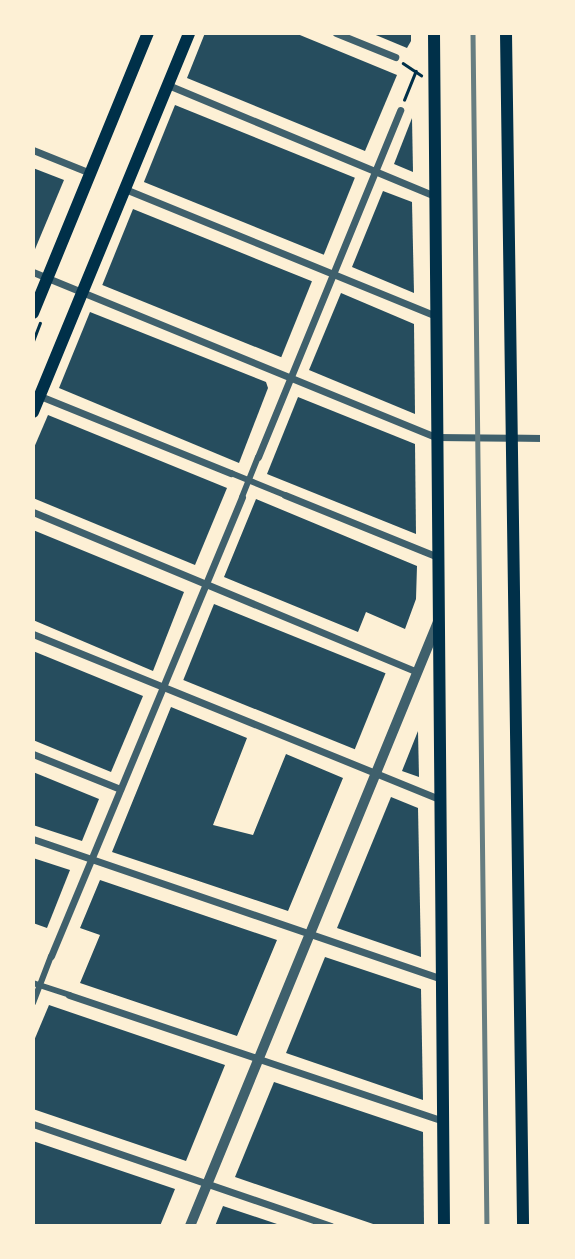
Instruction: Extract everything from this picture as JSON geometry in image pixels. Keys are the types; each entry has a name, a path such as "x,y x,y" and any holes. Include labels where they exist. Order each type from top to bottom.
{"main road":[{"path":"33,313 148,33"},
{"path":"33,412 190,33"},
{"path":"434,33 444,1226"},
{"path":"506,33 523,1226"}],"street":[{"path":"336,33 395,57"},
{"path":"168,85 435,196"},
{"path":"33,1003 37,984 206,584 400,110"},
{"path":"33,150 90,173"},
{"path":"125,189 436,316"},
{"path":"33,272 436,437 542,438"},
{"path":"40,396 438,557"},
{"path":"33,512 417,672"},
{"path":"190,1226 438,622"},
{"path":"33,634 440,799"},
{"path":"33,754 120,789"},
{"path":"33,839 442,979"},
{"path":"37,984 443,1121"},
{"path":"33,1124 331,1226"}],"path":[{"path":"395,57 435,83"},
{"path":"400,110 415,71"}],"building":[{"path":"205,33 295,33 397,75 365,151 187,78"},
{"path":"371,33 411,33 411,41 407,48"},
{"path":"175,105 355,178 324,255 144,182"},
{"path":"412,118 413,172 394,164"},
{"path":"33,168 64,180 33,254"},
{"path":"383,191 412,202 414,293 352,267"},
{"path":"133,209 312,281 281,357 102,285"},
{"path":"341,293 414,324 415,414 309,370"},
{"path":"90,312 266,382 268,388 239,463 59,388"},
{"path":"298,397 415,444 416,534 267,474"},
{"path":"48,415 227,488 195,565 33,498 33,450"},
{"path":"256,499 417,566 416,599 405,629 366,612 358,632 224,577"},
{"path":"33,530 184,592 153,671 33,620"},
{"path":"214,604 386,673 355,749 183,680"},
{"path":"33,651 143,696 111,772 33,740"},
{"path":"171,707 247,738 213,825 253,835 286,754 343,778 288,911 112,852"},
{"path":"418,731 419,777 402,771"},
{"path":"33,772 99,799 82,841 33,825"},
{"path":"391,797 418,808 421,957 337,928"},
{"path":"33,858 70,870 47,928 33,923"},
{"path":"100,880 277,940 237,1036 80,983 100,935 80,928"},
{"path":"325,957 421,989 423,1100 286,1053"},
{"path":"49,1005 225,1065 186,1161 33,1109 33,1043"},
{"path":"274,1082 423,1132 424,1226 379,1226 235,1177"},
{"path":"33,1141 175,1189 160,1226 33,1226"},
{"path":"223,1206 280,1225 215,1226"}],"railway":[{"path":"473,33 487,1226"}]}
